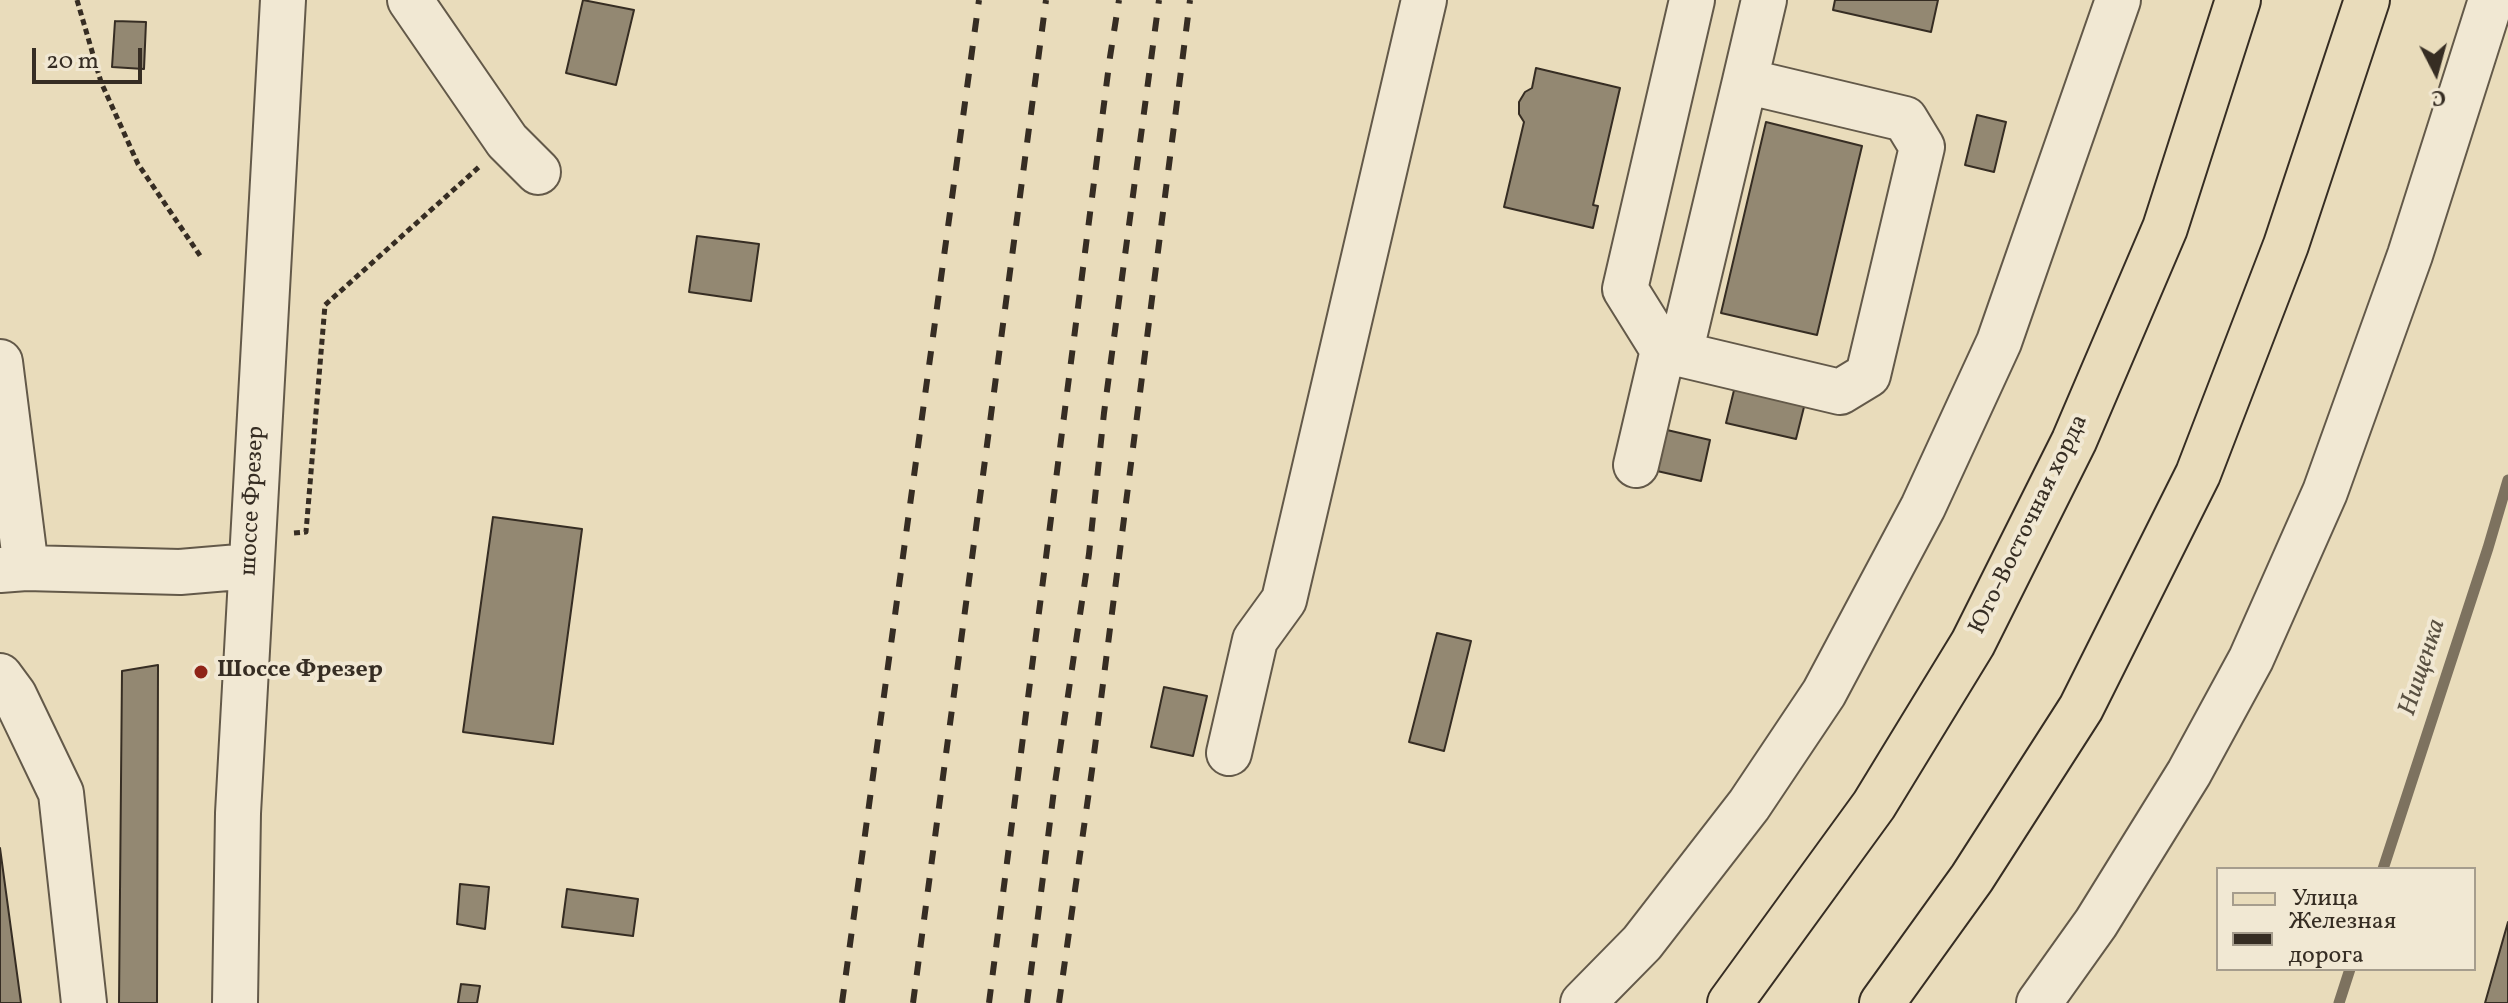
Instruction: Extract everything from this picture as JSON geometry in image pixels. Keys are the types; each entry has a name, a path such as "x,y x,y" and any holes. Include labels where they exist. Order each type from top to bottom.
{"main road":[{"path":"1882,1003 1972,878 2081,708 2198,474 2286,245 2367,0"},
{"name":"Юго-Восточная хорда","path":"1730,1003 1874,805 1973,643 2074,441 2165,228 2237,2"}],"street":[{"name":"шоссе Фрезер","path":"235,1003 238,813 283,0"},
{"path":"410,0 507,141 538,172"},
{"path":"1229,753 1255,640 1284,600 1424,0"},
{"path":"1692,0 1625,289 1672,352 1840,392 1868,375 1922,147 1905,119 1745,81"},
{"path":"1636,465 1672,352 1764,0"},
{"path":"1583,1003 1642,943 1749,805 1824,693 1923,507 1999,342 2118,0"},
{"path":"2336,95 2387,0"},
{"path":"2039,1003 2096,923 2189,773 2251,659 2325,492 2410,255 2491,0"},
{"path":"0,362 13,569 180,572 251,566"},
{"path":"0,676 14,695 61,793 84,1003"}],"path":[{"path":"77,0 101,82 138,164 201,257"},
{"path":"294,533 306,532 325,305 507,141"}],"building":[{"path":"583,0 634,10 616,85 566,73"},
{"path":"1835,0 1938,0 1931,32 1833,10"},
{"path":"115,21 146,22 144,69 112,67"},
{"path":"1536,68 1620,88 1593,205 1598,206 1593,228 1504,207 1524,122 1519,114 1519,102 1525,92 1532,88"},
{"path":"1977,115 2006,122 1994,172 1965,165"},
{"path":"1766,122 1862,146 1817,335 1721,313"},
{"path":"697,236 759,244 751,301 689,292"},
{"path":"1736,382 1806,399 1796,439 1726,423"},
{"path":"1667,430 1710,440 1701,481 1657,471"},
{"path":"493,517 582,529 553,744 463,732"},
{"path":"1437,633 1471,641 1444,751 1409,742"},
{"path":"158,665 157,1003 119,1003 122,671"},
{"path":"1164,687 1207,696 1193,756 1151,747"},
{"path":"0,848 21,1003 0,1003"},
{"path":"460,884 489,887 485,929 457,924"},
{"path":"567,889 638,899 633,936 562,927"},
{"path":"2508,922 2508,1003 2485,1003"},
{"path":"461,984 480,986 477,1003 458,1003"}],"waterway":[{"name":"Нищенка","path":"2384,867 2508,480"},
{"name":"Нищенка","path":"2339,1003 2349,971"}],"railway":[{"path":"842,1003 979,0"},
{"path":"913,1003 1046,0"},
{"path":"989,1003 1119,0"},
{"path":"1027,1003 1089,554 1104,413 1159,0"},
{"path":"1059,1003 1092,770 1190,0"}],"place":[{"name":"Шоссе Фрезер","path":"201,672"}]}
